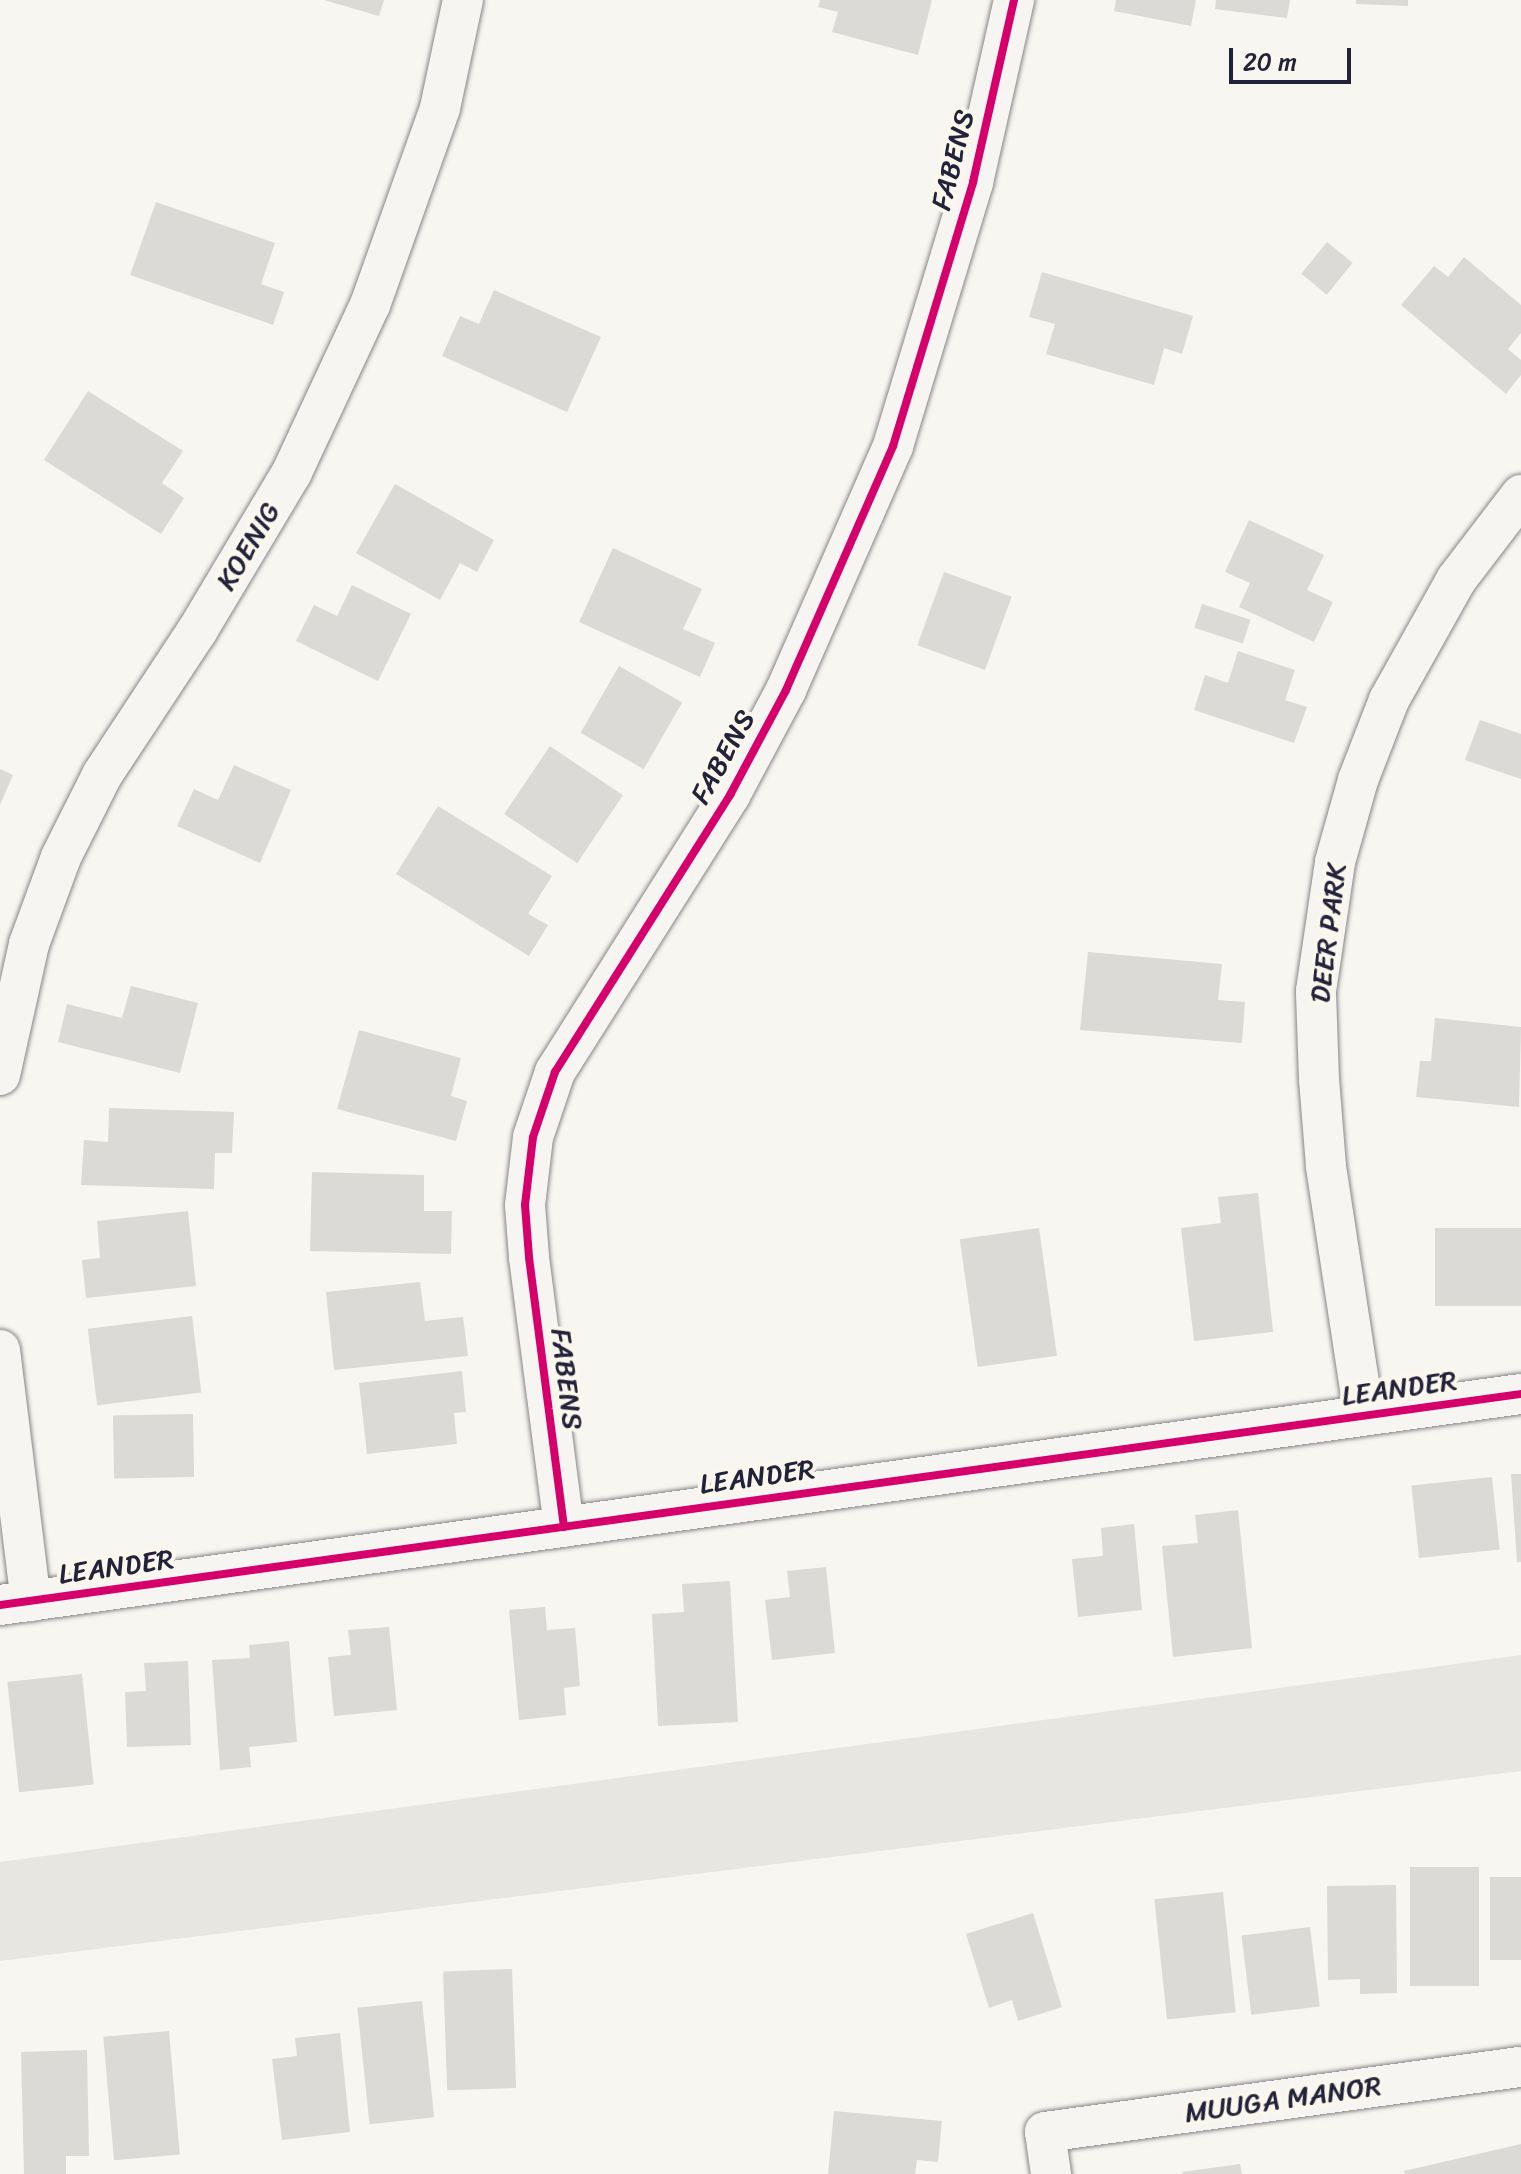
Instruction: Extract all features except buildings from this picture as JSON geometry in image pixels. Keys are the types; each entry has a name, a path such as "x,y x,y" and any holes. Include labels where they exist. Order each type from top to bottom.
{"street":[{"name":"KOENIG","path":"0,1075 6,1033 29,944 61,857 102,775 197,631 292,472 370,305 440,108 463,0"},
{"name":"FABENS","path":"564,1527 529,1257 525,1205 533,1137 555,1072 730,795 786,690 893,446 973,182 1014,0"},
{"name":"DEER PARK","path":"1364,1415 1326,1166 1319,1079 1316,991 1335,862 1358,780 1389,700 1456,580 1521,495"},
{"path":"0,1350 16,1603"},
{"name":"LEANDER","path":"16,1603 1521,1394"},
{"name":"MUUGA MANOR","path":"1051,2174 1045,2132 1521,2067"}],"shaded area":[{"path":"1521,1655 1521,1771 0,1961 0,1862"}],"cycle path":[{"path":"564,1527 529,1257 525,1205 533,1137 555,1072 730,795 786,690 893,446 973,182 1014,0"},
{"path":"0,1605 1521,1394"}]}
